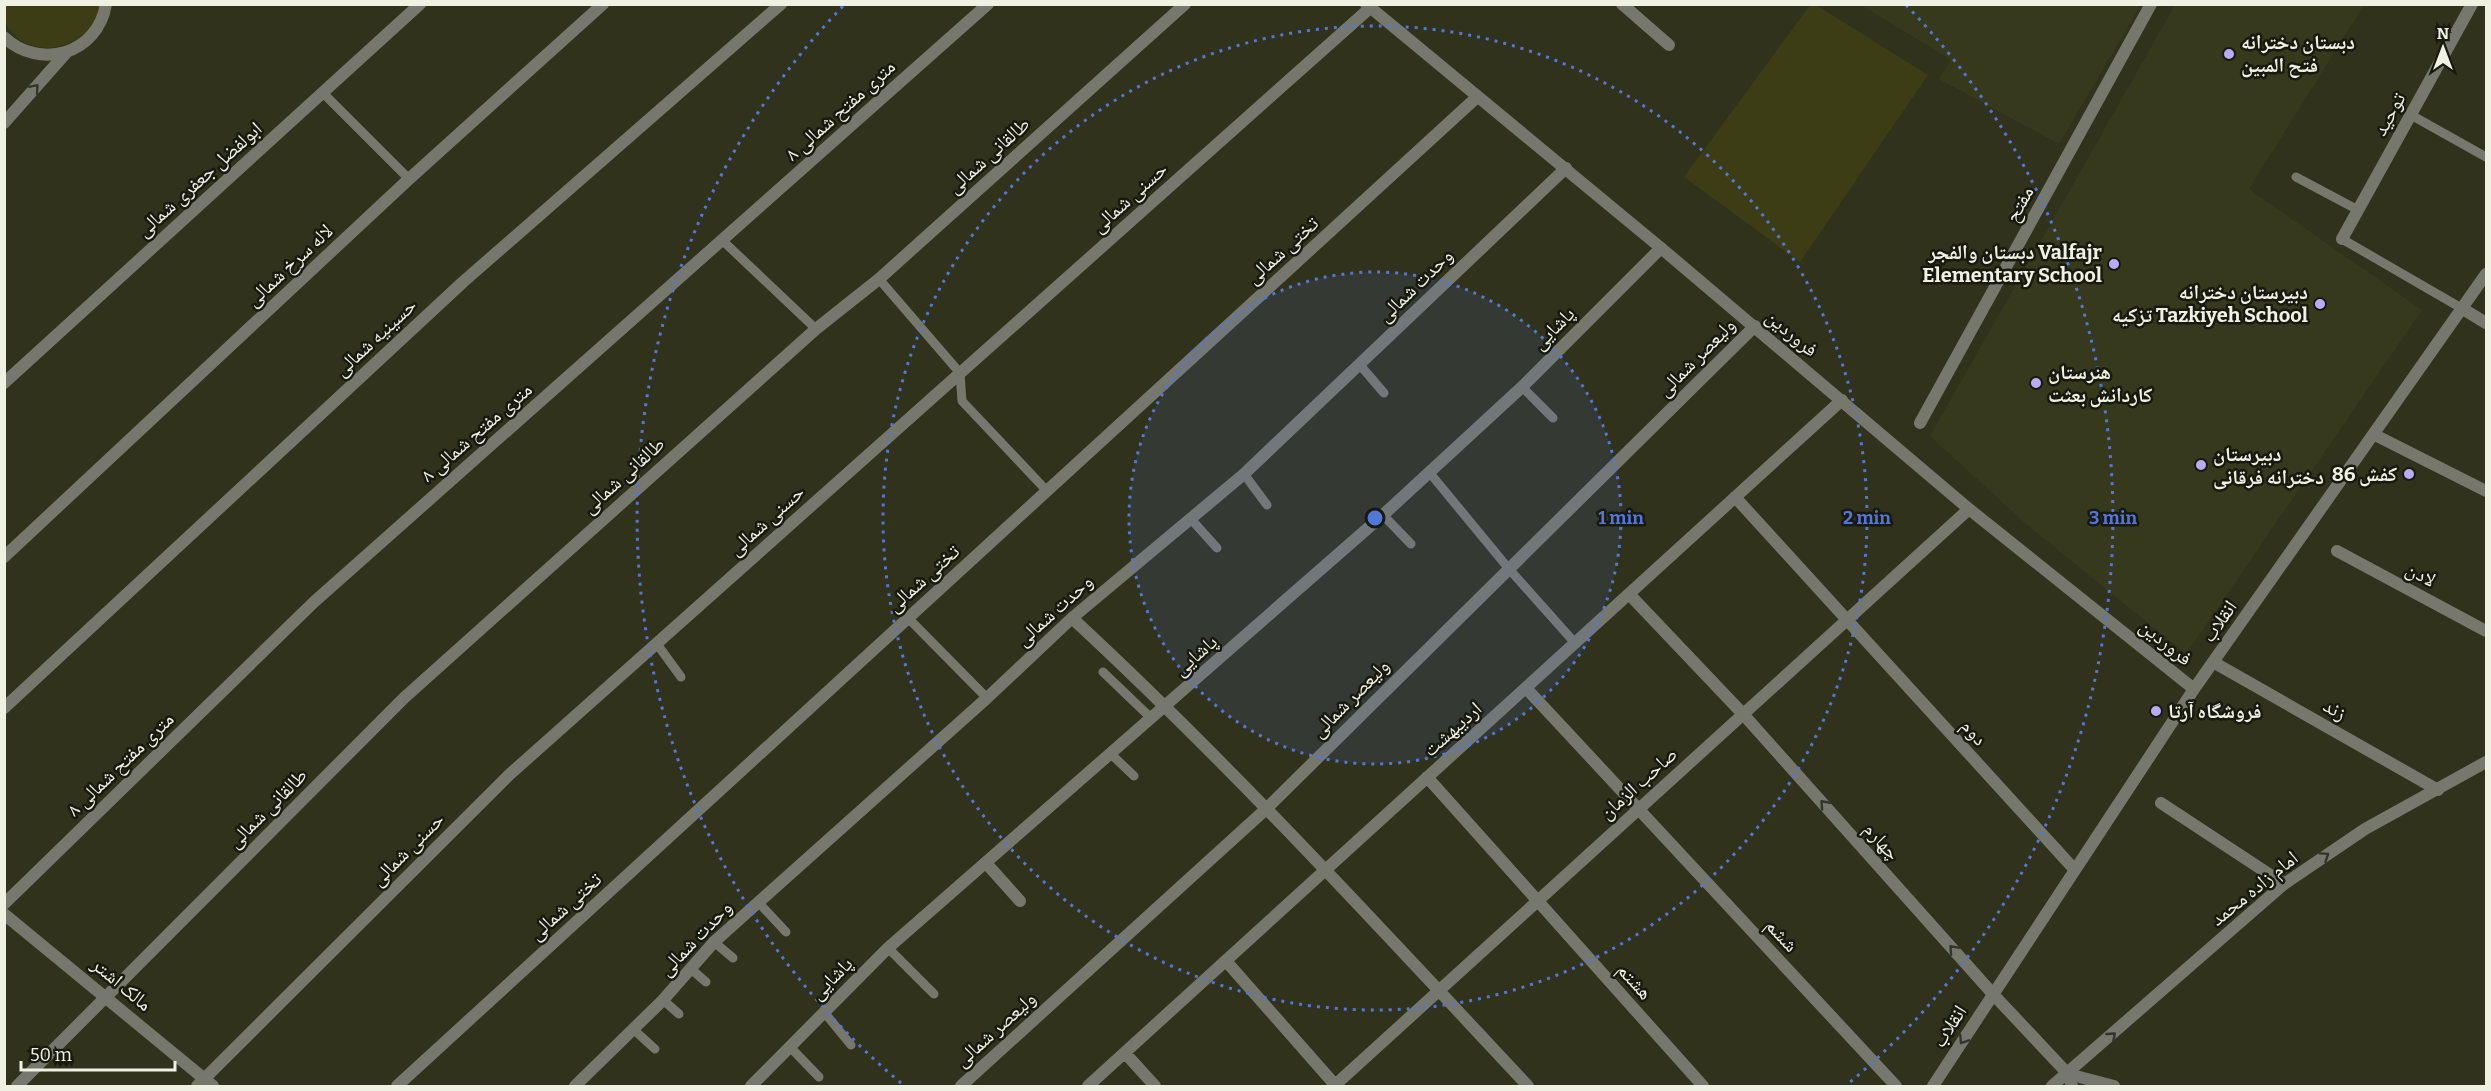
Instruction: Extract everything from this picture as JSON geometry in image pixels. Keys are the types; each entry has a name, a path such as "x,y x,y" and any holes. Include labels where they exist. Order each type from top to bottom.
{"street":[{"path":"4,37 13,45 29,53 48,56 66,53 83,45 96,32 104,15 106,4"},
{"name":"ابولفضل جعفری شمالی","path":"4,383 420,4"},
{"name":"لاله سرخ شمالی","path":"4,557 409,179 603,4"},
{"name":"حسینیه شمالی","path":"4,708 463,282 781,4"},
{"name":"۸ متری مفتح شمالی","path":"4,904 314,602 988,4"},
{"name":"طالقانی شمالی","path":"17,1086 108,998 404,698 816,329 879,279 1185,4"},
{"path":"1622,4 1669,45"},
{"name":"مفتح","path":"1920,423 2151,4"},
{"name":"توحید","path":"2342,239 2472,4"},
{"name":"فروردین","path":"1368,6 1476,98 1566,168 1969,509 2194,689"},
{"name":"حسنی شمالی","path":"205,1084 508,775 1368,6"},
{"path":"4,123 66,53"},
{"name":"تختی شمالی","path":"397,1086 1476,98"},
{"name":"وحدت شمالی","path":"575,1086 663,1000 714,942 987,698 1072,618 1244,474 1566,168"},
{"name":"پاشایی","path":"751,1086 888,948 1112,755 1151,718 1383,515 1522,387 1661,248"},
{"name":"انقلاب","path":"1933,1086 2194,689 2487,274"},
{"path":"2463,309 2487,323"},
{"name":"ولیعصر شمالی","path":"961,1086 1265,810 1755,327"},
{"name":"اردیبهشت","path":"1088,1086 1842,400"},
{"path":"2375,435 2487,490"},
{"name":"دوم","path":"1735,497 2074,869"},
{"name":"صاحب الزمان","path":"1335,1086 1969,509"},
{"name":"لادن","path":"2337,551 2487,631"},
{"name":"چهارم","path":"1629,594 1743,714 2070,1080"},
{"path":"1072,618 1167,705 1265,810 1326,869 1528,1086"},
{"name":"زند","path":"2213,662 2438,790"},
{"name":"ششم","path":"1526,688 1896,1086"},
{"name":"امام زاده محمد","path":"2052,1086 2070,1080 2284,884 2365,829 2487,762"},
{"name":"هشتم","path":"1428,777 1703,1086"},
{"path":"2161,802 2284,884"},
{"path":"986,863 1020,901"},
{"name":"مالک اشتر","path":"4,914 108,998 205,1084"},
{"path":"1226,961 1335,1086"},
{"path":"1125,1053 1155,1086"},
{"path":"2070,1080 2114,1086"}],"lane":[{"path":"323,93 409,179"},
{"path":"2411,115 2487,157"},
{"path":"2296,177 2358,210"},
{"path":"2342,239 2463,309"},
{"path":"723,241 816,329"},
{"path":"879,279 960,373 962,401 1047,491"},
{"path":"1360,365 1384,393"},
{"path":"1522,387 1553,418"},
{"path":"1429,472 1509,569 1575,643"},
{"path":"1244,474 1268,505"},
{"path":"1383,515 1411,544"},
{"path":"1190,518 1217,548"},
{"path":"908,618 987,698"},
{"path":"657,644 681,677"},
{"path":"1104,672 1151,718"},
{"path":"1112,755 1134,776"},
{"path":"759,903 786,932"},
{"path":"714,942 733,958"},
{"path":"888,948 934,994"},
{"path":"691,969 706,982"},
{"path":"663,1000 680,1014"},
{"path":"824,1012 851,1045"},
{"path":"633,1029 655,1049"},
{"path":"790,1047 819,1077"}],"shaded area":[{"path":"2141,4 2059,144 1939,79 1951,60 1861,5"},
{"path":"5,5 101,5 95,20 86,32 73,41 43,48 28,44 15,36 5,22"},
{"path":"1810,5 1816,5 1928,75 1800,262 1684,177"},
{"path":"2175,5 2364,5 2249,189 2422,310 2186,654 2026,524 1930,436"}],"place":[{"name":"دبستان دخترانه فتح المبین","path":"2229,54"},
{"name":"دبستان والفجر Valfajr Elementary School","path":"2114,264"},
{"name":"دبیرستان دخترانه تزكيه Tazkiyeh School","path":"2320,304"},
{"name":"هنرستان کاردانش بعثت","path":"2036,383"},
{"name":"دبیرستان دخترانه فرقانی","path":"2201,465"},
{"name":"کفش 86","path":"2409,474"},
{"name":"فروشگاه آرتا","path":"2156,711"}]}
